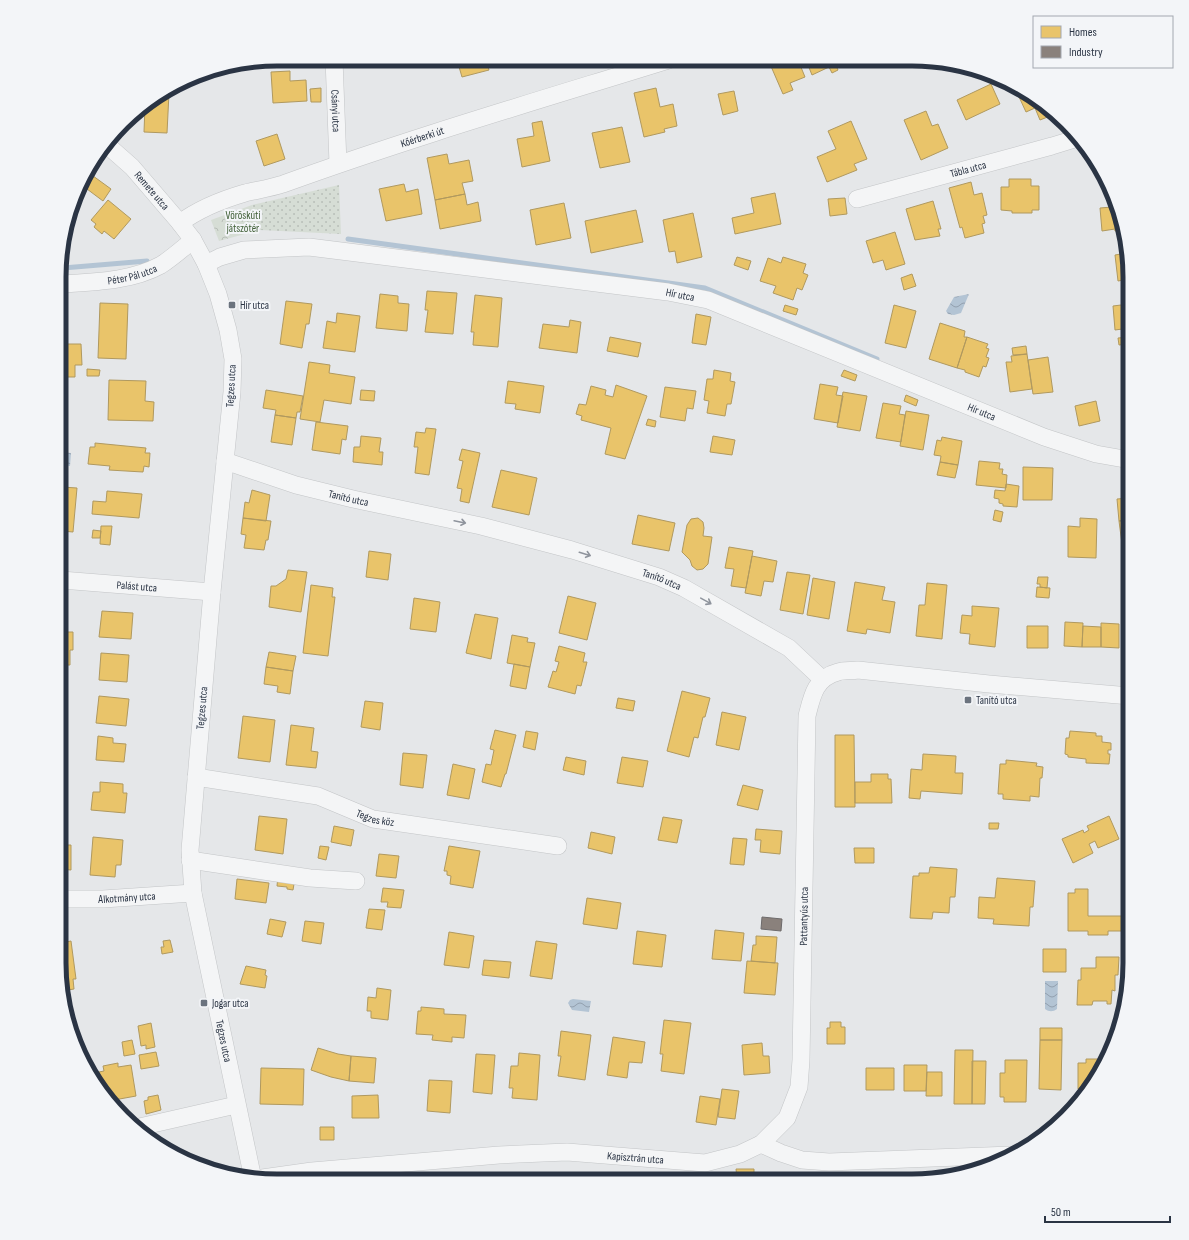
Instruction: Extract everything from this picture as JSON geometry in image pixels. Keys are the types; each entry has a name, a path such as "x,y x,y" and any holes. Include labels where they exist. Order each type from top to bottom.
{"street":[{"name":"Csányi utca","path":"334,66 338,164"},
{"name":"Kőérberki út","path":"180,223 193,213 208,205 246,193 270,188 338,164 650,66"},
{"name":"Tábla utca","path":"857,199 1072,140"},
{"name":"Remete utca","path":"111,148 132,167 180,223 192,240"},
{"name":"Tegzes utca","path":"192,240 206,264 215,287 228,330 232,359 232,392 212,592 190,860 193,893 236,1106 252,1172"},
{"name":"Péter Pál utca","path":"66,284 112,280 140,274 161,265 192,240"},
{"name":"Hír utca","path":"206,264 220,257 244,250 309,247 668,292 708,300 1044,437 1096,454 1123,459"},
{"name":"Tanító utca","path":"224,461 296,485 353,499 481,526 572,550 659,578 684,588 789,648 822,679"},
{"name":"Palást utca","path":"66,580 212,592"},
{"path":"822,679 838,672 858,670 989,684 1123,695"},
{"name":"Pattantyús utca","path":"761,1144 787,1118 799,1087 801,1060 807,716 813,692 822,679"},
{"name":"Tegzes köz","path":"196,777 318,796 373,819 558,846"},
{"path":"190,860 310,878 356,881"},
{"name":"Alkotmány utca","path":"66,899 103,899 193,893"},
{"path":"144,1126 236,1106"},
{"path":"761,1144 802,1160 829,1162 997,1156"},
{"name":"Kapisztrán utca","path":"290,1174 499,1155 567,1152 705,1163 740,1154 761,1144"}],"green space":[{"path":"339,185 341,234 260,230 252,205"},
{"name":"Vöröskúti játszótér","path":"252,205 260,230 219,241 211,220"}],"water":[{"path":"969,294 961,313 954,315 948,314 946,311 954,297"},
{"path":"66,452 71,453 70,466 66,466"},
{"path":"1045,981 1058,981 1057,1009 1052,1011 1045,1009"},
{"path":"573,999 591,1001 589,1012 572,1010 568,1003"}],"building: Homes":[{"path":"459,66 488,66 489,70 462,77"},
{"path":"771,66 800,66 805,77 790,83 793,90 783,94"},
{"path":"808,66 836,66 838,70 832,73 829,67 812,75"},
{"path":"290,71 290,81 306,80 307,101 273,103 271,72"},
{"path":"991,84 1000,104 966,120 957,100"},
{"path":"321,88 321,102 311,102 310,89"},
{"path":"656,88 660,107 673,104 677,126 664,129 665,132 644,137 634,93"},
{"path":"734,91 738,111 723,115 718,94"},
{"path":"1018,95 1049,116 1040,120 1035,108 1026,112"},
{"path":"169,96 167,133 144,132 145,113"},
{"path":"926,111 932,126 938,124 948,148 921,160 904,120"},
{"path":"542,121 550,161 522,167 517,139 534,136 532,123"},
{"path":"851,121 867,159 854,164 857,170 827,182 817,157 836,149 828,131"},
{"path":"622,127 630,162 600,168 592,133"},
{"path":"277,134 285,159 264,166 256,141"},
{"path":"447,154 449,164 469,160 473,181 462,183 465,194 435,200 427,158"},
{"path":"92,175 111,189 103,201 86,188"},
{"path":"1009,179 1031,179 1031,186 1039,186 1039,210 1032,210 1032,213 1012,213 1012,211 1001,210 1001,187 1009,187"},
{"path":"971,182 974,195 982,193 987,215 983,216 985,223 982,224 984,233 965,238 962,227 960,228 949,188"},
{"path":"404,184 406,192 418,189 422,214 386,221 379,189"},
{"path":"775,193 781,224 735,234 732,218 754,213 751,198"},
{"path":"465,194 467,205 478,202 481,221 440,229 435,200"},
{"path":"845,198 847,214 830,216 828,199"},
{"path":"108,200 131,219 114,239 104,231 102,234 94,227 96,224 91,220"},
{"path":"933,201 941,229 938,229 940,236 915,240 906,209"},
{"path":"564,203 571,238 536,245 530,210"},
{"path":"1111,207 1115,229 1102,231 1100,208"},
{"path":"636,210 643,242 591,253 585,221"},
{"path":"1113,212 1118,231 1115,231"},
{"path":"693,213 702,257 677,263 675,251 669,252 663,220"},
{"path":"895,232 905,264 886,270 883,260 873,263 866,241"},
{"path":"1122,254 1123,280 1118,281 1115,255"},
{"path":"737,257 751,261 748,270 734,265"},
{"path":"783,257 806,264 803,273 808,275 802,290 797,288 793,300 773,293 776,286 760,281 768,258 781,263"},
{"path":"912,274 916,286 904,290 901,278"},
{"path":"427,291 457,293 453,334 425,332 428,310 425,310"},
{"path":"380,294 398,296 398,303 409,304 407,331 376,328"},
{"path":"475,295 502,298 498,347 473,345 474,332 471,332"},
{"path":"286,301 312,304 309,324 306,324 302,348 280,344"},
{"path":"100,303 128,304 126,359 98,358"},
{"path":"785,305 798,309 796,315 783,311"},
{"path":"894,305 916,311 906,348 885,343"},
{"path":"1123,305 1123,329 1115,330 1113,306"},
{"path":"337,313 360,316 355,352 323,348 327,321 336,323"},
{"path":"696,314 711,317 706,345 692,343"},
{"path":"570,320 581,322 577,353 539,348 543,324 569,327"},
{"path":"940,323 965,331 964,337 967,337 957,368 929,359"},
{"path":"610,337 641,343 638,357 607,351"},
{"path":"967,337 988,344 986,348 989,349 986,357 989,358 986,367 983,366 979,377 957,368"},
{"path":"1118,338 1123,338 1123,344 1119,345"},
{"path":"66,344 81,344 82,365 75,365 75,377 66,377"},
{"path":"1026,346 1027,354 1013,355 1012,348"},
{"path":"1027,354 1032,389 1010,392 1006,362 1012,362 1011,356"},
{"path":"1048,357 1053,392 1033,394 1028,360"},
{"path":"309,362 330,365 329,373 355,377 351,404 324,400 320,422 300,419"},
{"path":"87,369 100,370 99,376 87,376"},
{"path":"714,370 731,373 730,381 735,382 731,404 727,404 725,416 707,413 709,401 704,400 707,379 713,379"},
{"path":"844,370 857,375 855,381 841,376"},
{"path":"109,380 146,381 145,401 154,402 153,421 108,420"},
{"path":"508,381 544,386 540,413 515,409 516,404 505,403"},
{"path":"820,384 838,387 836,395 843,396 838,423 814,419"},
{"path":"616,385 647,396 625,459 605,454 611,428 581,420 582,416 576,414 579,404 586,405 591,386 606,390 605,395 613,397"},
{"path":"665,387 696,391 693,409 687,408 685,421 660,417"},
{"path":"266,390 303,396 300,412 297,412 296,418 275,415 276,410 263,408"},
{"path":"361,390 375,391 374,401 360,400"},
{"path":"843,392 867,396 860,431 837,427"},
{"path":"906,395 918,400 916,406 904,401"},
{"path":"1096,401 1100,421 1079,426 1075,406"},
{"path":"883,403 901,406 899,414 905,415 901,442 876,438"},
{"path":"906,411 929,415 923,450 900,446"},
{"path":"275,415 296,418 292,445 271,442"},
{"path":"648,419 656,421 655,427 646,425"},
{"path":"316,422 348,426 346,440 342,439 340,454 312,450"},
{"path":"426,428 436,429 429,475 415,473 418,447 414,447 416,432 425,433"},
{"path":"361,436 381,438 379,452 383,452 382,465 353,462 354,447 360,447"},
{"path":"713,436 735,440 732,455 710,452"},
{"path":"942,437 962,441 958,465 940,462 941,456 934,455 937,440 941,441"},
{"path":"95,443 146,448 145,453 150,453 149,467 144,466 143,472 109,470 110,466 88,464 90,447 95,447"},
{"path":"462,449 480,453 469,503 460,501 462,489 457,488 463,461 459,460"},
{"path":"979,461 1000,463 999,469 1003,469 1002,474 1007,475 1006,488 976,485"},
{"path":"940,462 958,465 955,478 937,475"},
{"path":"1023,467 1053,468 1052,500 1023,500"},
{"path":"501,470 537,478 529,515 492,507"},
{"path":"1006,484 1019,486 1017,507 1003,506 1003,504 999,503 999,499 994,498 995,490 1005,491"},
{"path":"66,487 77,488 73,532 66,531"},
{"path":"252,490 270,495 266,521 243,518 245,502 249,503"},
{"path":"107,491 142,494 139,518 92,514 93,501 106,502"},
{"path":"1117,499 1123,499 1123,521 1119,521"},
{"path":"995,510 1003,512 1001,522 993,520"},
{"path":"638,515 675,523 669,551 632,544"},
{"path":"243,518 271,521 268,540 266,540 264,550 244,548 246,535 241,534"},
{"path":"698,518 703,522 703,536 712,537 708,564 703,569 697,570 692,566 690,560 682,552 687,525 691,519"},
{"path":"1080,518 1097,519 1096,558 1068,557 1068,526 1080,527"},
{"path":"1119,521 1123,521 1123,544 1122,544"},
{"path":"101,526 112,526 110,545 100,544"},
{"path":"93,530 101,531 100,538 92,538"},
{"path":"729,547 753,551 746,588 731,586 734,569 725,568"},
{"path":"369,551 391,554 388,580 366,577"},
{"path":"752,556 777,561 773,582 764,581 761,596 745,593"},
{"path":"288,570 307,572 301,612 269,607 271,586 276,586 286,579"},
{"path":"787,572 810,575 803,614 780,610"},
{"path":"1038,577 1048,577 1047,588 1040,587 1040,584 1037,584"},
{"path":"813,578 835,582 829,619 807,615"},
{"path":"855,582 885,587 882,600 895,602 890,633 867,629 866,634 847,631"},
{"path":"927,583 947,585 942,639 916,636 919,605 925,605"},
{"path":"311,585 333,588 332,597 335,597 328,656 303,653"},
{"path":"1037,587 1050,588 1049,598 1036,597"},
{"path":"568,596 596,603 587,640 559,633"},
{"path":"414,598 440,602 436,632 410,629"},
{"path":"972,606 999,608 995,647 969,644 970,634 960,633 962,615 972,616"},
{"path":"102,611 133,613 131,639 99,637"},
{"path":"475,614 498,618 491,659 466,653"},
{"path":"1065,622 1083,623 1082,647 1064,646"},
{"path":"1101,623 1119,624 1119,648 1101,647"},
{"path":"1027,626 1048,626 1048,648 1027,648"},
{"path":"1083,626 1101,627 1101,647 1082,647"},
{"path":"66,632 73,632 73,650 70,650 70,665 66,665"},
{"path":"512,635 528,638 527,642 535,643 530,667 507,663"},
{"path":"559,646 585,653 583,662 587,662 581,686 577,685 575,694 548,687 553,671 556,672 559,662 555,661"},
{"path":"269,652 296,656 293,671 266,667"},
{"path":"101,653 129,655 127,682 99,680"},
{"path":"514,664 530,667 526,689 510,686"},
{"path":"266,667 293,671 290,694 277,692 278,686 264,684"},
{"path":"682,691 710,698 705,717 703,717 698,738 694,737 689,757 667,751"},
{"path":"99,696 129,699 126,726 96,723"},
{"path":"618,698 635,701 633,711 616,708"},
{"path":"365,701 383,703 380,730 361,727"},
{"path":"722,712 746,717 739,750 716,745"},
{"path":"243,716 275,720 270,762 238,758"},
{"path":"291,725 314,728 311,751 318,752 316,768 286,765"},
{"path":"495,730 516,735 506,774 501,787 482,782 486,764 491,765 494,750 490,749"},
{"path":"526,731 538,733 535,750 523,747"},
{"path":"1070,731 1096,733 1096,736 1102,736 1102,742 1111,743 1111,750 1108,750 1108,754 1110,754 1109,764 1086,763 1086,759 1068,757 1068,755 1065,754 1066,738 1069,738"},
{"path":"835,735 854,735 855,807 835,807"},
{"path":"98,736 113,738 113,743 126,744 124,762 96,760"},
{"path":"403,753 427,755 423,788 400,785"},
{"path":"923,754 956,756 955,773 963,773 962,794 921,791 920,799 909,798 911,769 922,770"},
{"path":"566,757 586,761 584,775 563,770"},
{"path":"622,757 648,761 643,787 617,783"},
{"path":"1006,760 1037,763 1036,766 1043,767 1042,778 1040,778 1039,797 1030,796 1030,801 1003,799 1003,794 998,794 1000,764 1006,764"},
{"path":"453,764 475,769 469,799 447,795"},
{"path":"871,774 888,774 888,779 891,779 892,803 855,803 855,782 871,782"},
{"path":"100,782 123,784 123,793 127,793 125,813 91,810 93,792 100,792"},
{"path":"743,785 763,790 758,810 737,805"},
{"path":"259,816 287,819 283,854 255,850"},
{"path":"1109,816 1119,839 1098,848 1095,841 1089,844 1093,853 1073,863 1062,839 1083,830 1084,833 1089,830 1087,826"},
{"path":"663,817 682,820 677,843 658,840"},
{"path":"989,823 999,823 998,829 989,829"},
{"path":"334,826 354,830 351,846 331,842"},
{"path":"756,829 782,831 780,854 760,852 761,840 755,840"},
{"path":"591,832 615,837 612,854 588,848"},
{"path":"93,837 123,840 121,865 116,865 115,877 90,875"},
{"path":"733,838 747,839 744,865 730,864"},
{"path":"66,845 71,845 71,870 66,870"},
{"path":"320,846 329,847 326,860 318,858"},
{"path":"449,846 480,851 473,888 450,884 451,876 447,875 447,871 444,871"},
{"path":"854,848 874,848 874,863 855,863"},
{"path":"379,854 399,856 396,878 376,876"},
{"path":"930,867 957,869 955,897 950,897 949,913 933,912 932,919 910,918 913,876 919,876 919,873 929,873"},
{"path":"278,876 295,878 293,890 287,889 287,887 277,886"},
{"path":"997,878 1035,881 1033,907 1030,907 1029,926 993,924 994,919 978,918 979,897 995,898"},
{"path":"237,879 269,883 266,903 235,899"},
{"path":"383,888 404,890 401,908 387,907 388,902 381,902"},
{"path":"1075,889 1088,889 1088,916 1122,916 1123,931 1108,931 1108,935 1088,935 1088,931 1068,931 1068,893 1075,893"},
{"path":"587,898 621,903 617,929 583,924"},
{"path":"369,909 385,910 382,930 366,928"},
{"path":"270,919 286,922 282,937 267,934"},
{"path":"305,921 324,923 321,944 302,941"},
{"path":"715,930 744,933 741,961 712,959"},
{"path":"637,931 666,935 662,967 633,964"},
{"path":"449,932 474,936 469,968 444,965"},
{"path":"756,936 777,937 775,963 751,961 753,945 756,945"},
{"path":"170,940 173,952 162,954 161,947 164,947 163,941"},
{"path":"71,941 76,979 73,979 74,989 68,990 66,976 66,942"},
{"path":"536,941 557,944 552,979 530,976"},
{"path":"1043,949 1066,949 1066,972 1043,972"},
{"path":"1096,957 1119,957 1118,975 1115,975 1115,991 1112,990 1111,1004 1107,1004 1107,1001 1093,1001 1092,1005 1077,1005 1078,980 1081,980 1081,968 1096,968"},
{"path":"484,960 511,962 509,978 482,975"},
{"path":"747,961 778,963 775,995 744,993"},
{"path":"246,966 266,970 265,975 267,976 265,988 240,984"},
{"path":"377,988 391,990 388,1020 371,1018 371,1011 367,1011 368,997 376,998"},
{"path":"421,1007 444,1009 444,1014 466,1015 464,1038 452,1037 452,1042 432,1040 433,1035 416,1034 418,1011 421,1011"},
{"path":"664,1020 691,1023 684,1074 661,1071 663,1054 660,1054"},
{"path":"830,1022 841,1022 841,1027 845,1027 845,1044 827,1044 827,1028 830,1028"},
{"path":"151,1023 155,1047 146,1049 146,1045 141,1046 138,1026"},
{"path":"1040,1028 1062,1028 1062,1040 1040,1040"},
{"path":"561,1031 591,1035 585,1080 558,1076 561,1056 558,1056"},
{"path":"613,1037 645,1042 642,1063 629,1062 627,1078 607,1075"},
{"path":"132,1040 135,1054 124,1056 122,1042"},
{"path":"1040,1040 1062,1040 1061,1090 1039,1089"},
{"path":"762,1043 763,1056 769,1056 770,1073 744,1075 742,1045"},
{"path":"318,1048 351,1056 349,1081 311,1070"},
{"path":"955,1050 973,1050 972,1104 954,1104"},
{"path":"156,1052 159,1066 141,1069 139,1055"},
{"path":"519,1053 540,1055 537,1100 512,1098 513,1088 509,1088 511,1066 518,1066"},
{"path":"476,1054 495,1055 492,1094 473,1092"},
{"path":"351,1056 376,1058 374,1083 349,1081"},
{"path":"1086,1059 1100,1059 1087,1080 1080,1089 1078,1089 1078,1063 1086,1063"},
{"path":"1005,1060 1027,1060 1026,1102 1004,1102 1004,1097 1000,1097 1000,1073 1005,1073"},
{"path":"972,1061 986,1061 985,1104 972,1104"},
{"path":"118,1063 118,1067 131,1065 136,1096 116,1100 100,1077 99,1072 104,1071 103,1066"},
{"path":"904,1065 927,1065 926,1091 904,1091"},
{"path":"261,1068 304,1069 303,1105 260,1104"},
{"path":"866,1068 894,1068 894,1090 866,1090"},
{"path":"927,1072 942,1072 942,1096 926,1096"},
{"path":"429,1080 452,1081 450,1113 427,1111"},
{"path":"722,1089 739,1091 735,1119 718,1117"},
{"path":"158,1095 161,1110 146,1114 144,1101 148,1100 148,1097"},
{"path":"378,1095 379,1118 352,1118 352,1096"},
{"path":"700,1096 720,1099 716,1125 696,1122"},
{"path":"320,1127 334,1127 334,1140 320,1140"},
{"path":"736,1169 754,1169 754,1174 737,1174"}],"building: Industry":[{"path":"762,917 782,919 781,931 761,929"}],"waterway":[{"path":"348,239 705,288 877,359"},
{"path":"66,268 147,261"}],"place":[{"name":"Hír utca","path":"232,305"},
{"name":"Tanító utca","path":"968,700"},
{"name":"Jogar utca","path":"204,1003"}]}
